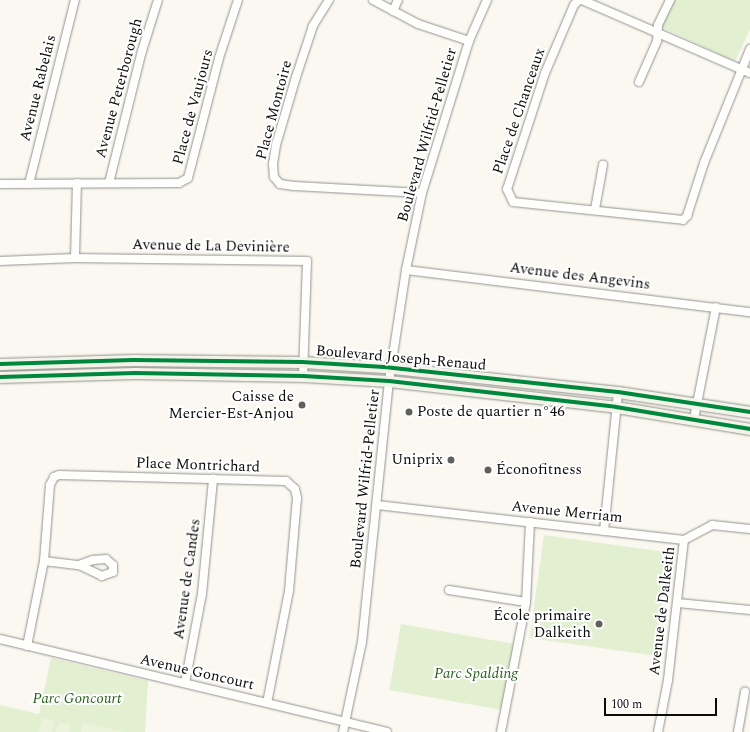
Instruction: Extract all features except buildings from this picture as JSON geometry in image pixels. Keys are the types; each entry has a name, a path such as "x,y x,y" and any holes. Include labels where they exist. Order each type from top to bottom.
{"street":[{"name":"Avenue Rabelais","path":"29,184 75,0"},
{"name":"Avenue Peterborough","path":"109,183 142,51 158,0"},
{"name":"Place de Vaujours","path":"0,184 179,183 188,178 219,58 238,0"},
{"name":"Place Montoire","path":"329,0 313,26 296,77 276,146 273,164 274,177 280,184 294,186 422,193"},
{"path":"373,0 418,24 469,41"},
{"path":"394,11 398,0"},
{"name":"Boulevard Wilfrid-Pelletier","path":"343,732 362,642 389,381 406,270 422,193 469,41 487,0"},
{"name":"Place de Chanceaux","path":"579,0 574,5 545,73 508,189 513,202 595,209 678,220 687,216 704,163 740,68 750,49"},
{"path":"582,0 750,73"},
{"path":"639,82 657,41 658,25 670,0"},
{"path":"595,209 603,165"},
{"path":"75,258 77,183"},
{"name":"Avenue de La Devinière","path":"0,261 75,258 307,261 302,362 303,376"},
{"name":"Avenue des Angevins","path":"406,270 716,306 750,312"},
{"path":"694,419 716,306"},
{"name":"Boulevard Joseph-Renaud","path":"0,364 133,360 302,362 391,368 533,381 696,403 750,412"},
{"name":"Boulevard Joseph-Renaud","path":"0,377 135,373 303,376 389,381 616,407 750,429"},
{"path":"454,388 455,374"},
{"path":"532,397 533,381"},
{"path":"604,530 618,392"},
{"name":"Place Montrichard","path":"27,646 44,561 50,485 54,477 59,475 286,481 295,489 297,498 289,591 267,703"},
{"name":"Avenue de Candes","path":"185,683 202,594 213,479"},
{"name":"Avenue Merriam","path":"377,505 684,540"},
{"path":"501,732 526,602 530,522"},
{"path":"684,540 712,524 750,529"},
{"name":"Avenue de Dalkeith","path":"658,732 668,680 684,540"},
{"path":"44,561 79,565"},
{"path":"449,590 526,602"},
{"path":"678,603 750,610"},
{"name":"Avenue Goncourt","path":"0,639 386,732"},
{"path":"738,732 745,692"}],"green space":[{"path":"674,0 750,0 750,30 735,61 661,27"},
{"path":"544,535 669,553 654,656 530,638"},
{"name":"Parc Spalding","path":"401,624 518,645 507,711 389,690"},
{"name":"Parc Goncourt","path":"51,658 148,681 145,732 0,732 0,705 39,714"},
{"path":"43,718 54,721 52,732 39,732"},
{"path":"59,722 71,724 69,732 56,732"},
{"path":"83,722 123,732 81,732"}],"cycle path":[{"path":"0,364 133,360 302,362 384,367 618,392 750,412"},
{"path":"0,377 135,373 303,376 389,381 616,407 750,429"}],"place":[{"name":"Caisse de Mercier-Est-Anjou","path":"302,405"},
{"name":"Poste de quartier n°46","path":"409,412"},
{"name":"Uniprix","path":"451,460"},
{"name":"Éconofitness","path":"488,470"},
{"name":"École primaire Dalkeith","path":"599,624"}]}
